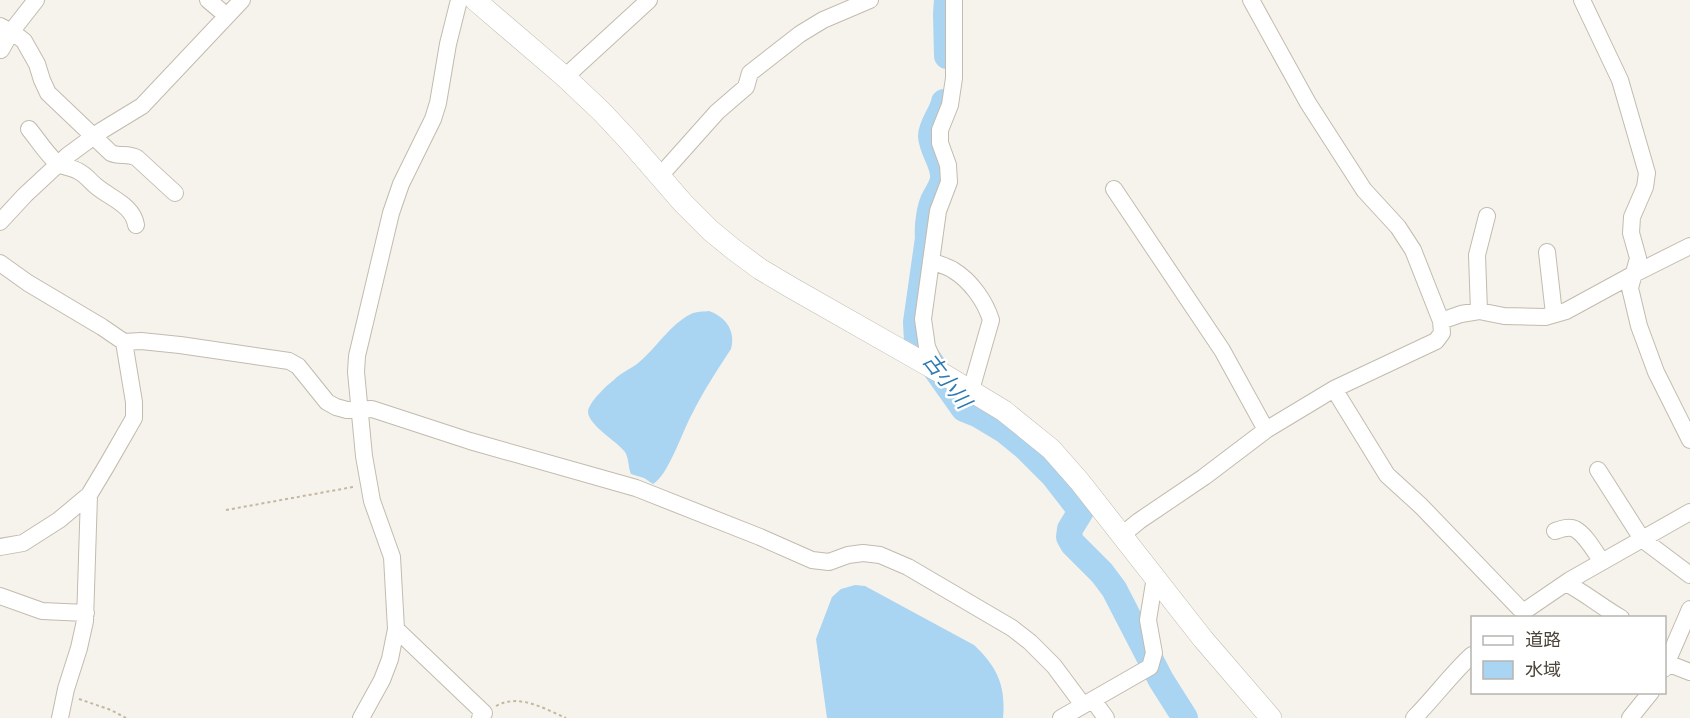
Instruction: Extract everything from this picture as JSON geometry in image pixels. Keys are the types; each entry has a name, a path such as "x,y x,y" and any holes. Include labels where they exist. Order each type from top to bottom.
{"street":[{"path":"1,50 6,29 36,0"},
{"path":"208,0 227,16"},
{"path":"0,222 57,164 93,136 142,106 242,0"},
{"path":"362,718 382,680 390,659 396,629 392,557 372,501 358,409 357,356 391,213 401,184 433,119 438,103 448,44 459,0"},
{"path":"475,0 565,77 616,127 711,231 760,269 1004,411 1051,449 1080,482 1203,639 1271,718"},
{"path":"565,77 649,0"},
{"path":"660,177 717,112 746,87 750,73 800,34 823,20 870,0"},
{"path":"938,371 927,347 923,319 938,211 949,182 948,165 940,143 940,130 950,105 954,78 954,0"},
{"path":"1122,536 1139,521 1204,477 1266,430 1334,389 1437,341 1442,333 1441,321 1413,250 1398,227 1364,190 1308,104 1251,0"},
{"path":"1582,0 1620,80 1647,173 1645,187 1632,217 1631,233 1638,258 1630,288 1639,326 1656,372 1690,440"},
{"path":"6,29 24,41 37,64 48,93 111,153 116,156 131,155 137,158 175,193"},
{"path":"29,129 57,164 84,174 96,186 122,204 131,213 136,225"},
{"path":"1114,189 1222,350 1266,430"},
{"path":"1479,311 1477,255 1487,216"},
{"path":"1441,321 1479,311 1504,316 1545,316 1566,311 1690,246"},
{"path":"1547,252 1554,314"},
{"path":"931,261 954,271 966,280 982,298 991,320 971,390"},
{"path":"0,263 28,283 124,342 141,341 180,345 289,361 298,366 327,402 336,407 347,410 372,409 470,441 636,488 812,560 829,562 848,555 863,553 880,555 908,567 1012,628 1030,642 1088,703 1106,718"},
{"path":"0,547 23,543 59,520 89,495 134,418 134,402 124,342"},
{"path":"1334,389 1387,474 1421,506 1520,615 1566,583 1690,512"},
{"path":"1598,470 1642,539 1690,575"},
{"path":"60,718 86,621 89,495"},
{"path":"1555,531 1568,528 1576,530 1602,562"},
{"path":"1061,718 1150,667 1154,653 1148,620 1155,577"},
{"path":"1566,583 1617,616"},
{"path":"0,596 42,610 86,614"},
{"path":"1690,609 1667,655 1690,672"},
{"path":"396,629 482,716"},
{"path":"1414,718 1471,657"},
{"path":"1630,718 1650,694"}],"path":[{"path":"226,510 369,484"},
{"path":"65,694 111,710 126,718"},
{"path":"482,716 500,704 513,701 528,703 566,718"}],"water":[{"path":"709,311 725,321 731,331 731,349 696,406 664,472 653,484 631,474 625,452 593,423 588,412 589,408 603,390 619,375 644,358 683,318 693,313"},
{"path":"855,585 865,586 974,645 989,661 998,677 1003,696 1003,718 827,718 816,639 832,597 841,589"}],"waterway":[{"name":"古小川","path":"947,0 947,56"},
{"name":"古小川","path":"944,102 931,136 942,169 943,180 933,201 929,217 916,322 917,341 964,409 1004,430 1026,448 1053,475 1081,511 1070,529 1069,537 1114,589 1161,680 1185,718"}]}
